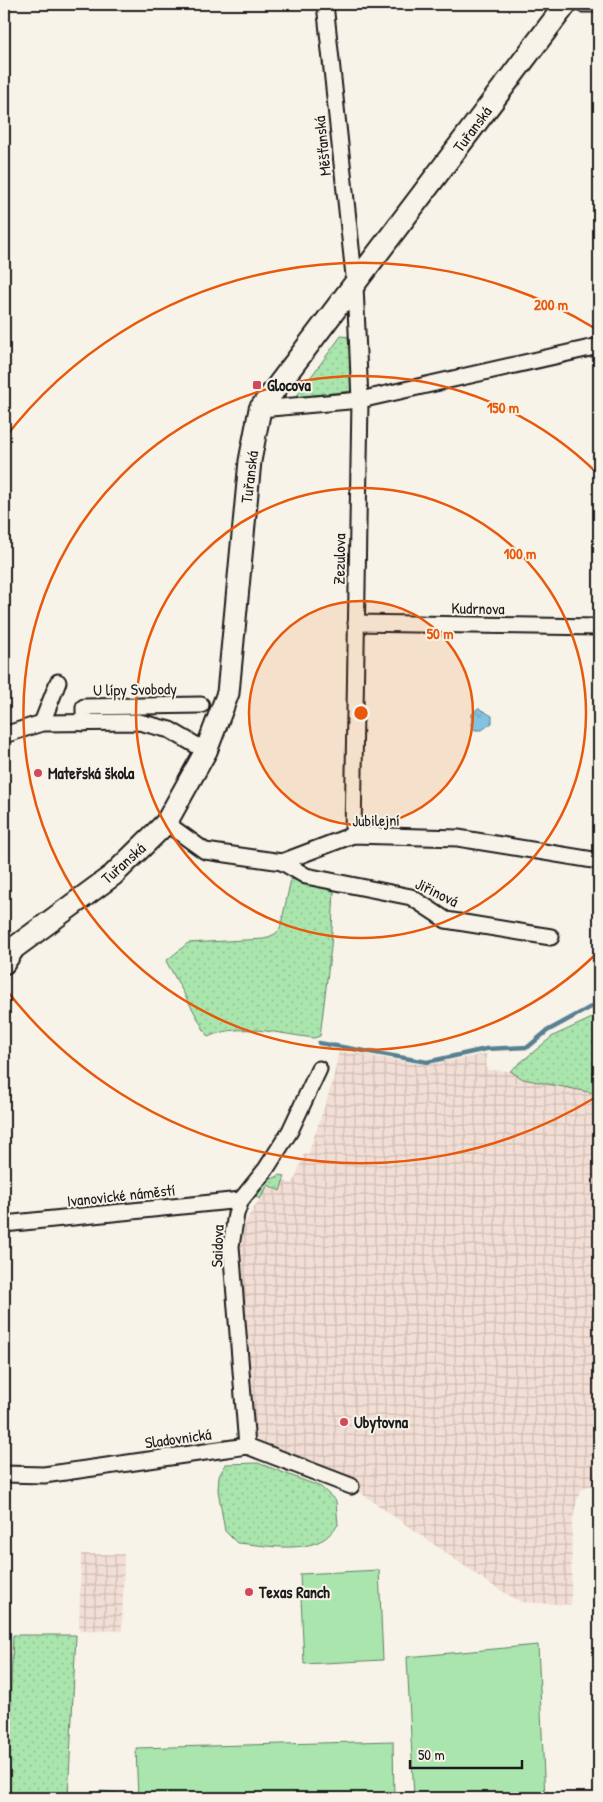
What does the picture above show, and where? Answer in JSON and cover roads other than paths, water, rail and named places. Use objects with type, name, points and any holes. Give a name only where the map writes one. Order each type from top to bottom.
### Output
[{"type":"main road","name":"Tuřanská","points":[[7,952],[114,875],[166,823],[206,751],[228,693],[250,460],[260,409],[566,4]]},
{"type":"street","name":"Měšťanská","points":[[325,4],[355,285]]},
{"type":"street","points":[[582,4],[599,4]]},
{"type":"street","name":"Zezulova","points":[[353,835],[360,400],[355,285]]},
{"type":"street","points":[[260,409],[360,400],[599,346]]},
{"type":"street","name":"Kudrnova","points":[[356,623],[599,627]]},
{"type":"street","points":[[42,723],[58,682]]},
{"type":"street","name":"U lípy Svobody","points":[[84,722],[84,707],[201,705]]},
{"type":"street","name":"U lípy Svobody","points":[[4,735],[42,723],[139,722],[170,730],[206,751]]},
{"type":"street","name":"Jubilejní","points":[[166,823],[205,851],[282,862],[353,835],[458,838],[599,861]]},
{"type":"street","name":"Jiřinová","points":[[282,862],[306,876],[411,897],[446,920],[551,937]]},
{"type":"street","name":"Saidova","points":[[247,1446],[231,1246],[236,1214],[241,1200],[266,1169],[290,1130],[319,1070]]},
{"type":"street","name":"Ivanovické náměstí","points":[[4,1224],[241,1200]]},
{"type":"street","name":"Sladovnická","points":[[4,1474],[44,1475],[247,1446],[352,1486]]},
{"type":"water","points":[[478,708],[492,716],[492,723],[482,730],[475,730],[471,725],[472,714]]},
{"type":"waterway","points":[[319,1043],[427,1062],[486,1049],[528,1047],[547,1031],[591,1007],[599,1007]]},
{"type":"place","name":"Glocova","points":[[257,385]]},
{"type":"place","name":"Mateřská škola","points":[[38,773]]},
{"type":"place","name":"Ubytovna","points":[[344,1422]]},
{"type":"place","name":"Texas Ranch","points":[[249,1592]]}]
